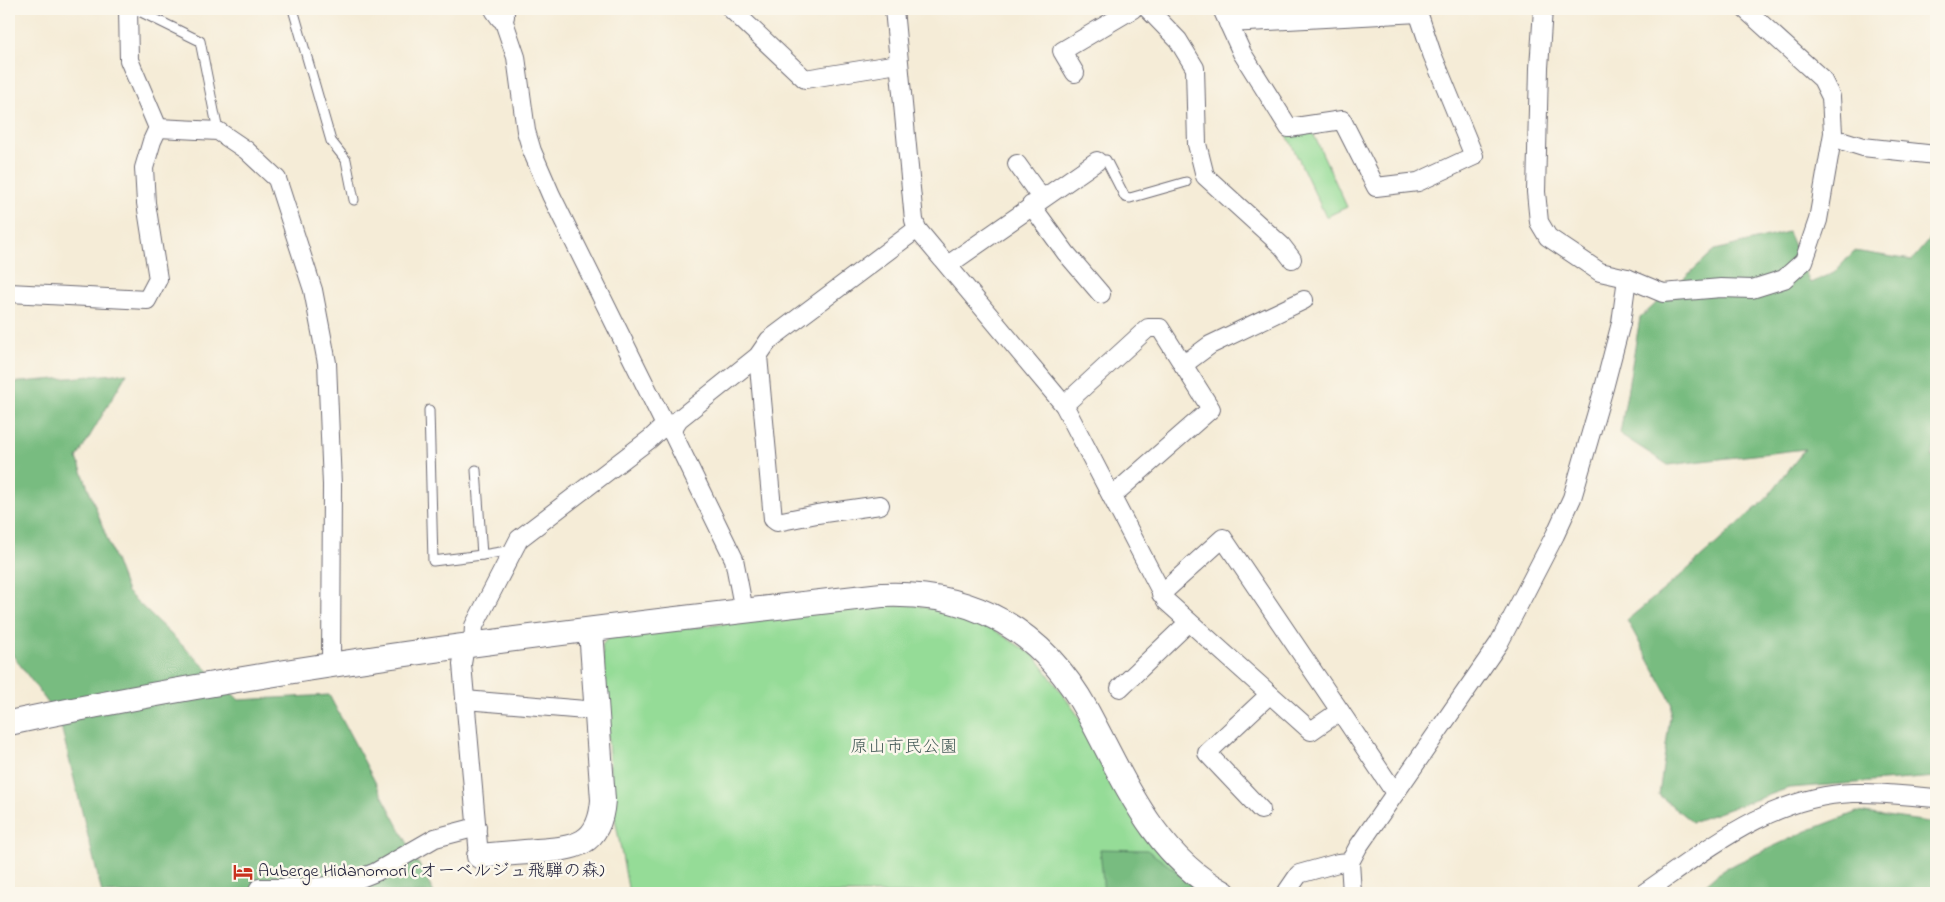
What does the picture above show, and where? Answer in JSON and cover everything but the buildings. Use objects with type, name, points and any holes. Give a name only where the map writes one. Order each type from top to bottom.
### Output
[{"type":"street","points":[[9,293],[147,300],[158,279],[146,203],[144,168],[158,128],[129,60],[128,9]]},
{"type":"street","points":[[731,9],[805,79],[898,64]]},
{"type":"street","points":[[894,9],[914,220],[917,229],[1064,405],[1161,594],[1189,622],[1310,732],[1340,711]]},
{"type":"street","points":[[1075,73],[1062,50],[1133,9]]},
{"type":"street","points":[[1148,9],[1178,40],[1195,68],[1197,144],[1205,176],[1282,246],[1292,259]]},
{"type":"street","points":[[1543,9],[1539,68],[1536,192],[1539,222],[1548,237],[1592,268],[1600,272],[1627,278],[1663,293],[1721,288],[1752,289],[1784,280],[1804,261],[1818,220],[1833,133],[1831,97],[1822,79],[1744,9]]},
{"type":"street","points":[[502,11],[516,57],[526,130],[532,151],[551,196],[734,559],[744,611]]},
{"type":"street","points":[[1418,11],[1432,54],[1474,156],[1418,182],[1376,187],[1342,120],[1288,128],[1242,53],[1225,16],[1418,11]]},
{"type":"street","points":[[158,128],[218,130],[246,150],[277,179],[313,290],[327,363],[332,485],[331,666]]},
{"type":"street","points":[[1844,141],[1863,147],[1936,155]]},
{"type":"street","points":[[948,265],[1037,201],[1097,161]]},
{"type":"street","points":[[1017,164],[1036,192],[1037,201],[1066,253],[1101,294]]},
{"type":"street","points":[[591,630],[603,800],[599,824],[593,833],[573,848],[479,856],[462,664],[474,626],[519,539],[650,439],[668,428],[758,356],[769,340],[917,229]]},
{"type":"street","points":[[1352,893],[1350,862],[1498,643],[1534,580],[1562,521],[1572,498],[1616,342],[1621,323],[1627,278]]},
{"type":"street","points":[[1183,365],[1210,345],[1304,300]]},
{"type":"street","points":[[1064,405],[1148,328],[1160,328],[1211,409],[1112,496]]},
{"type":"street","points":[[758,356],[773,519],[777,522],[818,514],[880,506]]},
{"type":"street","points":[[1161,594],[1223,538],[1395,793]]},
{"type":"street","points":[[9,723],[98,704],[469,645],[744,611],[907,594],[951,600],[995,616],[1031,640],[1059,669],[1086,709],[1123,781],[1150,825],[1182,864],[1224,893]]},
{"type":"street","points":[[1120,688],[1189,622]]},
{"type":"street","points":[[1261,810],[1207,754],[1269,695]]},
{"type":"street","points":[[465,700],[597,711]]},
{"type":"street","points":[[1644,893],[1749,822],[1774,810],[1800,802],[1852,793],[1936,798]]},
{"type":"street","points":[[258,888],[308,888],[346,884],[376,872],[435,838],[477,827]]},
{"type":"street","points":[[1286,893],[1299,874],[1338,863],[1350,862]]},
{"type":"lane","points":[[135,9],[200,41],[218,130]]},
{"type":"lane","points":[[293,9],[331,141],[346,160],[354,200]]},
{"type":"lane","points":[[1097,161],[1106,160],[1125,197],[1130,198],[1186,182]]},
{"type":"lane","points":[[429,410],[434,561],[513,550]]},
{"type":"lane","points":[[476,470],[482,555]]},
{"type":"green space","points":[[1313,133],[1347,207],[1326,217],[1287,135]]},
{"type":"green space","points":[[1788,232],[1810,283],[1834,273],[1854,251],[1912,260],[1934,234],[1936,238],[1936,444],[1931,457],[1936,457],[1936,777],[1789,788],[1692,822],[1659,795],[1672,703],[1627,620],[1679,577],[1765,500],[1805,449],[1668,465],[1620,434],[1640,318],[1715,250]]},
{"type":"green space","points":[[127,373],[77,458],[127,592],[239,700],[329,695],[434,893],[102,893],[59,718],[9,650],[9,383]]},
{"type":"green space","name":"原山市民公園","points":[[911,604],[974,617],[1035,656],[1207,893],[629,893],[612,802],[602,645],[608,638],[871,606]]},
{"type":"green space","points":[[1857,812],[1936,823],[1936,893],[1695,893],[1724,869],[1807,831]]},
{"type":"green space","points":[[1100,849],[1147,850],[1207,893],[1104,893]]},
{"type":"place","name":"Auberge Hidanomori (オーベルジュ飛騨の森)","points":[[243,872]]}]
